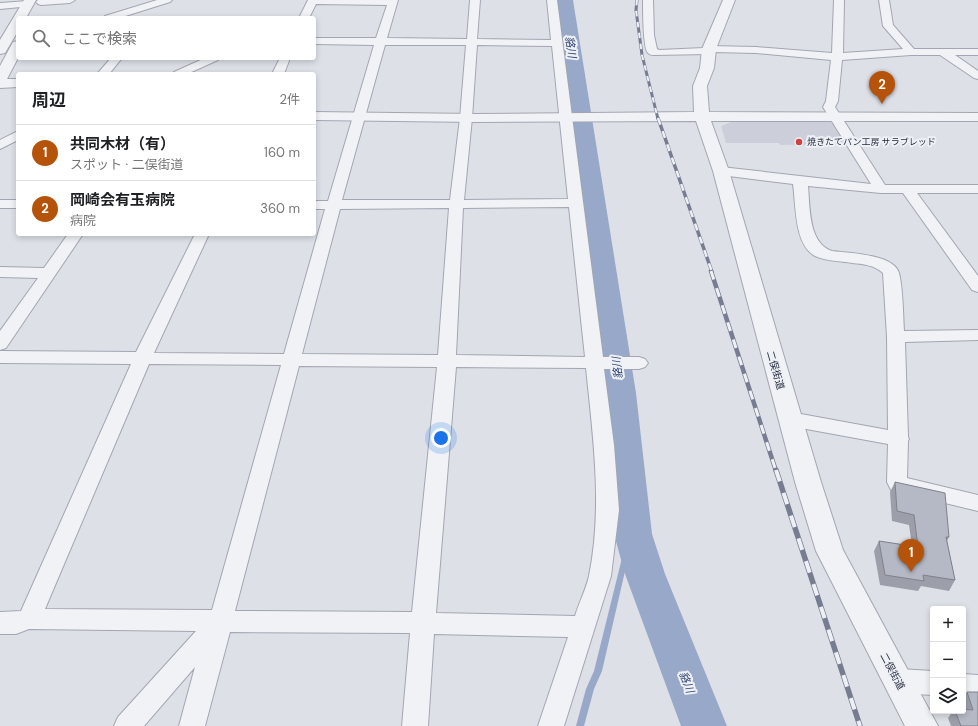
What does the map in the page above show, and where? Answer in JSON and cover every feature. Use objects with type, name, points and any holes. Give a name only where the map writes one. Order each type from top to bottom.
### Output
[{"type":"street","points":[[0,6],[70,0]]},
{"type":"street","points":[[157,12],[167,0]]},
{"type":"street","points":[[115,16],[167,0]]},
{"type":"street","points":[[416,726],[423,623],[447,362],[456,204],[466,118],[475,0]]},
{"type":"street","points":[[550,726],[600,576],[608,510],[604,445],[595,363],[552,0]]},
{"type":"street","points":[[648,0],[649,35],[652,51],[658,53],[709,50],[756,50],[836,57],[911,52],[978,52]]},
{"type":"street","name":"二俣街道","points":[[729,0],[709,50],[707,68],[700,86],[702,117],[721,172],[808,482],[830,551],[922,726]]},
{"type":"street","points":[[839,0],[832,100],[829,107],[881,189]]},
{"type":"street","points":[[884,0],[888,26],[911,52]]},
{"type":"street","points":[[192,726],[291,359],[335,206],[358,116],[393,1],[313,1],[305,16]]},
{"type":"street","points":[[22,16],[35,2]]},
{"type":"street","points":[[32,16],[35,2]]},
{"type":"street","points":[[0,50],[16,24]]},
{"type":"street","points":[[316,41],[558,43]]},
{"type":"street","points":[[0,79],[16,50]]},
{"type":"street","points":[[944,53],[978,76]]},
{"type":"street","points":[[105,72],[115,60]]},
{"type":"street","points":[[182,72],[210,60]]},
{"type":"street","points":[[279,72],[284,60]]},
{"type":"street","points":[[0,84],[16,83]]},
{"type":"street","points":[[316,116],[466,118],[595,116],[836,118],[978,117]]},
{"type":"street","points":[[0,145],[16,136]]},
{"type":"street","points":[[721,172],[881,189],[978,189]]},
{"type":"street","points":[[800,181],[805,226],[814,247],[823,253],[878,262],[887,266],[891,272],[896,337],[899,439],[896,480],[898,484],[978,503]]},
{"type":"street","points":[[907,189],[978,287]]},
{"type":"street","points":[[316,205],[575,203]]},
{"type":"street","points":[[0,204],[16,204]]},
{"type":"street","points":[[0,344],[75,236]]},
{"type":"street","points":[[29,619],[142,359],[201,236]]},
{"type":"street","points":[[0,272],[49,273]]},
{"type":"street","points":[[896,337],[978,335]]},
{"type":"street","points":[[0,357],[639,363]]},
{"type":"street","points":[[790,419],[899,439]]},
{"type":"street","points":[[0,623],[16,623],[29,619],[423,623],[583,627]]},
{"type":"street","points":[[128,726],[220,621]]},
{"type":"street","points":[[898,681],[930,683]]},
{"type":"street","points":[[966,686],[978,687]]},
{"type":"shaded area","points":[[731,122],[830,122],[836,124],[847,144],[780,145],[779,143],[726,143],[721,126]]},
{"type":"building","points":[[895,482],[945,493],[949,537],[946,537],[955,580],[923,575],[924,581],[885,575],[879,541],[918,547],[914,515],[897,511]]},
{"type":"building","points":[[967,692],[978,692],[978,726],[961,726],[956,714],[966,714],[966,709],[973,710]]},
{"type":"waterway","name":"貉川","points":[[565,0],[620,393],[633,534],[645,574],[704,726]]},
{"type":"waterway","points":[[580,726],[590,689],[598,671],[626,554],[633,534]]},
{"type":"railway","points":[[637,0],[636,10],[642,55],[658,119]]},
{"type":"railway","points":[[658,118],[712,272]]},
{"type":"railway","points":[[711,271],[776,471]]},
{"type":"railway","points":[[776,470],[860,726]]},
{"type":"place","name":"岡崎会有玉病院","points":[[882,104]]},
{"type":"place","name":"焼きたてパン工房 サラブレッド","points":[[799,142]]},
{"type":"place","name":"共同木材（有）","points":[[911,572]]}]
